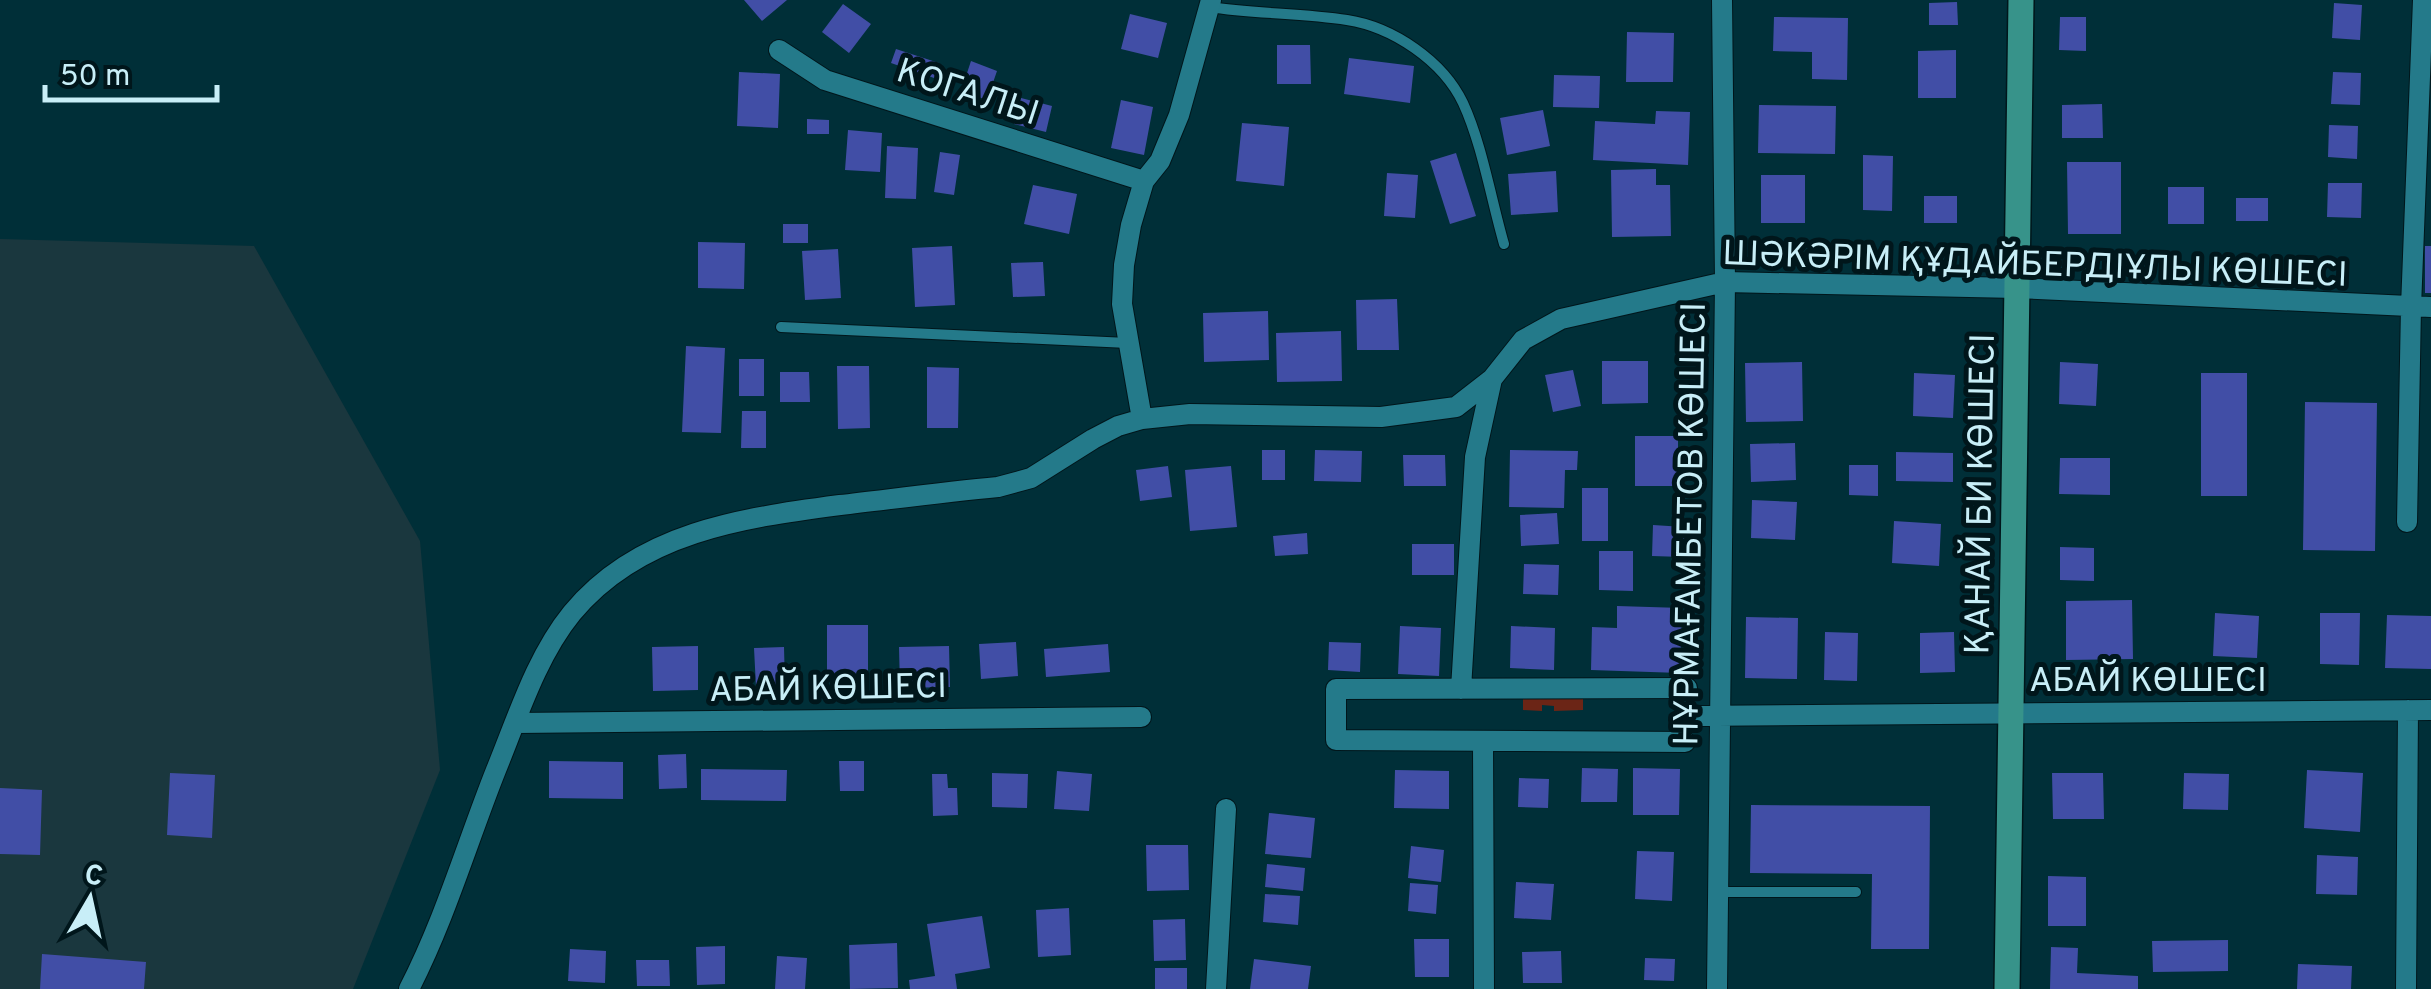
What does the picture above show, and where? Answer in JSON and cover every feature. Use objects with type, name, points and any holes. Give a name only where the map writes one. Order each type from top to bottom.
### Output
[{"type":"street","name":"НҰРМАҒАМБЕТОВ КӨШЕСІ","points":[[1717,989],[1724,282],[1722,0]]},
{"type":"street","name":"ҚАНАЙ БИ КӨШЕСІ","points":[[2007,989],[2021,0]]},
{"type":"street","points":[[2407,522],[2421,307],[2423,0]]},
{"type":"street","points":[[1142,419],[1122,304],[1124,265],[1144,181],[1170,142],[1210,4]]},
{"type":"street","name":"КОГАЛЫ","points":[[779,50],[825,80],[1144,181]]},
{"type":"street","name":"ШӘКӘРІМ ҚҰДАЙБЕРДІҰЛЫ КӨШЕСІ","points":[[409,989],[430,947],[516,723],[551,644],[572,613],[624,568],[690,532],[745,518],[1030,478],[1118,426],[1142,419],[1190,414],[1381,417],[1456,406],[1492,379],[1523,340],[1561,320],[1724,282],[2017,288],[2421,307]]},
{"type":"street","points":[[1461,689],[1475,457],[1492,379]]},
{"type":"street","points":[[1686,742],[1336,740],[1336,689],[1687,688]]},
{"type":"street","points":[[2406,989],[2408,710]]},
{"type":"street","name":"АБАЙ КӨШЕСІ","points":[[1685,716],[2431,710]]},
{"type":"street","name":"АБАЙ КӨШЕСІ","points":[[516,723],[1141,716]]},
{"type":"street","points":[[1483,741],[1484,989]]},
{"type":"street","points":[[1216,989],[1226,809]]},
{"type":"lane","points":[[1210,4],[1264,15],[1350,20],[1408,44],[1436,66],[1462,102],[1504,244]]},
{"type":"lane","points":[[781,327],[1128,343]]},
{"type":"lane","points":[[1718,892],[1856,892]]},
{"type":"shaded area","points":[[0,239],[254,246],[420,541],[440,770],[353,989],[0,989]]},
{"type":"shaded area","points":[[1523,696],[1583,696],[1583,710],[1554,711],[1554,706],[1542,705],[1542,711],[1523,710]]},
{"type":"building","points":[[744,0],[787,0],[762,21]]},
{"type":"building","points":[[1957,2],[1958,25],[1929,25],[1929,3]]},
{"type":"building","points":[[2334,3],[2362,5],[2360,40],[2332,38]]},
{"type":"building","points":[[843,4],[871,24],[849,53],[822,32]]},
{"type":"building","points":[[1130,14],[1167,23],[1158,58],[1121,49]]},
{"type":"building","points":[[1774,17],[1848,18],[1847,80],[1812,79],[1812,52],[1773,51]]},
{"type":"building","points":[[2060,17],[2086,17],[2086,51],[2059,50]]},
{"type":"building","points":[[1627,32],[1674,33],[1673,82],[1626,82]]},
{"type":"building","points":[[1277,45],[1310,45],[1311,84],[1277,84]]},
{"type":"building","points":[[896,49],[939,63],[934,78],[891,63]]},
{"type":"building","points":[[1956,50],[1956,98],[1918,98],[1918,51]]},
{"type":"building","points":[[1349,58],[1414,66],[1410,103],[1344,94]]},
{"type":"building","points":[[971,61],[997,71],[987,100],[961,91]]},
{"type":"building","points":[[739,72],[780,74],[778,128],[737,126]]},
{"type":"building","points":[[2333,72],[2361,73],[2360,105],[2331,104]]},
{"type":"building","points":[[1554,75],[1600,76],[1599,108],[1553,107]]},
{"type":"building","points":[[1021,98],[1052,106],[1046,132],[1014,124]]},
{"type":"building","points":[[1121,100],[1153,107],[1144,155],[1111,148]]},
{"type":"building","points":[[2102,104],[2103,138],[2062,138],[2062,105]]},
{"type":"building","points":[[1759,105],[1836,106],[1835,154],[1758,153]]},
{"type":"building","points":[[1543,110],[1550,146],[1507,155],[1500,118]]},
{"type":"building","points":[[1656,111],[1690,112],[1688,165],[1593,160],[1595,121],[1655,124]]},
{"type":"building","points":[[807,119],[829,120],[829,134],[807,134]]},
{"type":"building","points":[[1242,123],[1289,127],[1284,186],[1236,181]]},
{"type":"building","points":[[2329,125],[2358,126],[2357,159],[2328,157]]},
{"type":"building","points":[[848,130],[882,133],[880,172],[845,170]]},
{"type":"building","points":[[887,146],[918,148],[916,199],[885,198]]},
{"type":"building","points":[[940,152],[960,155],[954,195],[934,192]]},
{"type":"building","points":[[1456,153],[1476,216],[1450,224],[1430,161]]},
{"type":"building","points":[[1863,155],[1893,156],[1892,211],[1863,210]]},
{"type":"building","points":[[2067,162],[2121,162],[2121,234],[2068,234]]},
{"type":"building","points":[[1656,169],[1656,185],[1670,185],[1671,236],[1612,237],[1611,170]]},
{"type":"building","points":[[1556,171],[1558,212],[1511,215],[1508,174]]},
{"type":"building","points":[[1387,173],[1418,175],[1415,218],[1384,216]]},
{"type":"building","points":[[1761,175],[1805,175],[1805,223],[1761,223]]},
{"type":"building","points":[[2328,183],[2362,183],[2361,218],[2327,217]]},
{"type":"building","points":[[1033,185],[1077,194],[1069,234],[1024,224]]},
{"type":"building","points":[[2168,187],[2204,187],[2204,224],[2168,224]]},
{"type":"building","points":[[1924,196],[1957,196],[1957,223],[1924,223]]},
{"type":"building","points":[[2236,198],[2268,198],[2268,221],[2236,221]]},
{"type":"building","points":[[783,224],[808,224],[808,243],[783,243]]},
{"type":"building","points":[[698,242],[745,243],[744,289],[698,288]]},
{"type":"building","points":[[952,246],[955,305],[915,307],[912,248]]},
{"type":"building","points":[[2425,246],[2431,246],[2431,293],[2425,293]]},
{"type":"building","points":[[838,249],[841,298],[805,300],[802,251]]},
{"type":"building","points":[[1043,262],[1045,296],[1013,297],[1011,263]]},
{"type":"building","points":[[1397,299],[1399,350],[1357,350],[1356,300]]},
{"type":"building","points":[[1268,311],[1269,360],[1204,362],[1203,313]]},
{"type":"building","points":[[1341,331],[1342,381],[1277,382],[1276,333]]},
{"type":"building","points":[[686,346],[725,348],[721,433],[682,432]]},
{"type":"building","points":[[739,359],[764,359],[764,396],[739,396]]},
{"type":"building","points":[[1602,361],[1648,361],[1648,403],[1602,404]]},
{"type":"building","points":[[1802,362],[1803,421],[1746,422],[1745,363]]},
{"type":"building","points":[[2060,362],[2098,364],[2096,406],[2059,404]]},
{"type":"building","points":[[837,366],[869,366],[870,428],[838,429]]},
{"type":"building","points":[[927,367],[959,368],[958,428],[927,428]]},
{"type":"building","points":[[1573,370],[1581,406],[1553,412],[1545,375]]},
{"type":"building","points":[[780,372],[809,372],[810,402],[780,402]]},
{"type":"building","points":[[1914,373],[1955,375],[1953,418],[1913,416]]},
{"type":"building","points":[[2201,373],[2247,373],[2247,496],[2201,496]]},
{"type":"building","points":[[2305,402],[2377,403],[2375,551],[2303,550]]},
{"type":"building","points":[[742,411],[766,411],[766,448],[741,448]]},
{"type":"building","points":[[1635,436],[1678,436],[1678,486],[1635,486]]},
{"type":"building","points":[[1795,443],[1796,480],[1751,482],[1750,444]]},
{"type":"building","points":[[1262,450],[1285,450],[1285,480],[1262,480]]},
{"type":"building","points":[[1315,450],[1362,451],[1361,482],[1314,481]]},
{"type":"building","points":[[1510,450],[1578,451],[1577,470],[1565,470],[1564,508],[1509,507]]},
{"type":"building","points":[[1896,452],[1953,453],[1953,482],[1896,481]]},
{"type":"building","points":[[1403,455],[1445,455],[1446,486],[1404,486]]},
{"type":"building","points":[[2060,458],[2110,458],[2110,495],[2059,494]]},
{"type":"building","points":[[1849,465],[1878,465],[1878,496],[1849,495]]},
{"type":"building","points":[[1168,466],[1172,497],[1140,501],[1136,470]]},
{"type":"building","points":[[1231,466],[1237,527],[1190,531],[1185,470]]},
{"type":"building","points":[[1582,488],[1608,488],[1608,541],[1582,541]]},
{"type":"building","points":[[1752,500],[1797,502],[1795,540],[1751,538]]},
{"type":"building","points":[[1557,513],[1559,544],[1521,546],[1520,515]]},
{"type":"building","points":[[1894,521],[1941,524],[1939,566],[1892,563]]},
{"type":"building","points":[[1653,525],[1684,527],[1683,557],[1652,556]]},
{"type":"building","points":[[1307,533],[1308,554],[1275,556],[1273,536]]},
{"type":"building","points":[[1412,544],[1454,544],[1454,575],[1412,575]]},
{"type":"building","points":[[2060,547],[2094,548],[2094,581],[2060,580]]},
{"type":"building","points":[[1599,551],[1633,551],[1633,591],[1599,590]]},
{"type":"building","points":[[1524,564],[1559,565],[1558,595],[1523,594]]},
{"type":"building","points":[[2132,600],[2133,659],[2066,660],[2066,601]]},
{"type":"building","points":[[1617,606],[1682,608],[1680,673],[1591,670],[1592,627],[1617,628]]},
{"type":"building","points":[[2215,613],[2259,616],[2257,658],[2213,656]]},
{"type":"building","points":[[2320,613],[2360,613],[2359,665],[2320,664]]},
{"type":"building","points":[[2387,615],[2431,616],[2431,669],[2385,668]]},
{"type":"building","points":[[1746,617],[1798,618],[1797,679],[1745,678]]},
{"type":"building","points":[[827,625],[868,625],[868,680],[827,680]]},
{"type":"building","points":[[1400,626],[1441,628],[1439,676],[1398,674]]},
{"type":"building","points":[[1511,626],[1555,628],[1554,670],[1510,668]]},
{"type":"building","points":[[1825,632],[1858,633],[1857,681],[1824,680]]},
{"type":"building","points":[[1954,632],[1955,672],[1920,673],[1920,633]]},
{"type":"building","points":[[1016,642],[1018,676],[981,679],[979,644]]},
{"type":"building","points":[[1329,642],[1361,643],[1360,672],[1328,670]]},
{"type":"building","points":[[1108,644],[1110,672],[1046,677],[1044,649]]},
{"type":"building","points":[[698,646],[698,690],[653,691],[652,647]]},
{"type":"building","points":[[949,646],[950,687],[900,688],[899,647]]},
{"type":"building","points":[[784,647],[785,686],[756,687],[754,648]]},
{"type":"building","points":[[686,754],[687,788],[659,789],[658,755]]},
{"type":"building","points":[[549,761],[623,762],[623,799],[549,798]]},
{"type":"building","points":[[839,761],[864,761],[864,791],[840,791]]},
{"type":"building","points":[[1582,768],[1618,769],[1617,802],[1581,802]]},
{"type":"building","points":[[1633,768],[1680,769],[1679,815],[1633,815]]},
{"type":"building","points":[[701,769],[787,770],[786,801],[701,800]]},
{"type":"building","points":[[1395,770],[1449,771],[1449,809],[1394,808]]},
{"type":"building","points":[[2307,770],[2363,773],[2360,832],[2304,828]]},
{"type":"building","points":[[1057,771],[1092,774],[1089,811],[1054,809]]},
{"type":"building","points":[[170,773],[215,775],[212,838],[167,835]]},
{"type":"building","points":[[992,773],[1028,774],[1027,808],[992,807]]},
{"type":"building","points":[[2052,773],[2103,773],[2104,819],[2053,819]]},
{"type":"building","points":[[2184,773],[2229,774],[2228,810],[2183,809]]},
{"type":"building","points":[[932,774],[947,774],[948,788],[957,788],[958,815],[933,816]]},
{"type":"building","points":[[1519,778],[1549,779],[1548,808],[1518,807]]},
{"type":"building","points":[[0,788],[42,790],[40,855],[0,854]]},
{"type":"building","points":[[1751,805],[1930,806],[1929,949],[1871,949],[1872,874],[1750,873]]},
{"type":"building","points":[[1269,813],[1315,818],[1311,858],[1265,854]]},
{"type":"building","points":[[1146,845],[1188,845],[1189,890],[1147,891]]},
{"type":"building","points":[[1411,846],[1444,850],[1441,882],[1408,878]]},
{"type":"building","points":[[1637,851],[1674,852],[1672,901],[1635,899]]},
{"type":"building","points":[[2317,855],[2358,857],[2357,895],[2316,894]]},
{"type":"building","points":[[1267,864],[1305,868],[1303,891],[1265,887]]},
{"type":"building","points":[[2048,876],[2086,877],[2086,926],[2048,926]]},
{"type":"building","points":[[1516,882],[1554,884],[1551,920],[1514,918]]},
{"type":"building","points":[[1410,883],[1438,885],[1436,914],[1408,911]]},
{"type":"building","points":[[1265,894],[1300,896],[1298,925],[1263,922]]},
{"type":"building","points":[[1069,908],[1071,955],[1038,957],[1036,910]]},
{"type":"building","points":[[982,916],[990,968],[955,974],[957,989],[910,989],[909,980],[935,976],[927,924]]},
{"type":"building","points":[[1185,919],[1186,960],[1154,961],[1153,920]]},
{"type":"building","points":[[1414,939],[1449,939],[1449,977],[1415,977]]},
{"type":"building","points":[[2228,940],[2228,971],[2153,972],[2152,941]]},
{"type":"building","points":[[897,943],[898,988],[850,989],[849,945]]},
{"type":"building","points":[[725,946],[725,984],[697,985],[696,947]]},
{"type":"building","points":[[2051,947],[2078,948],[2077,973],[2138,976],[2138,989],[2050,989]]},
{"type":"building","points":[[570,949],[606,951],[605,983],[568,981]]},
{"type":"building","points":[[1561,951],[1562,983],[1523,983],[1522,952]]},
{"type":"building","points":[[42,954],[146,962],[144,989],[40,989]]},
{"type":"building","points":[[777,956],[807,958],[805,989],[775,989]]},
{"type":"building","points":[[1645,958],[1675,959],[1674,981],[1644,980]]},
{"type":"building","points":[[1254,959],[1311,966],[1308,989],[1250,989]]},
{"type":"building","points":[[636,960],[669,960],[670,986],[637,986]]},
{"type":"building","points":[[2298,964],[2352,966],[2351,989],[2297,989]]},
{"type":"building","points":[[1155,968],[1187,968],[1187,989],[1155,989]]}]
